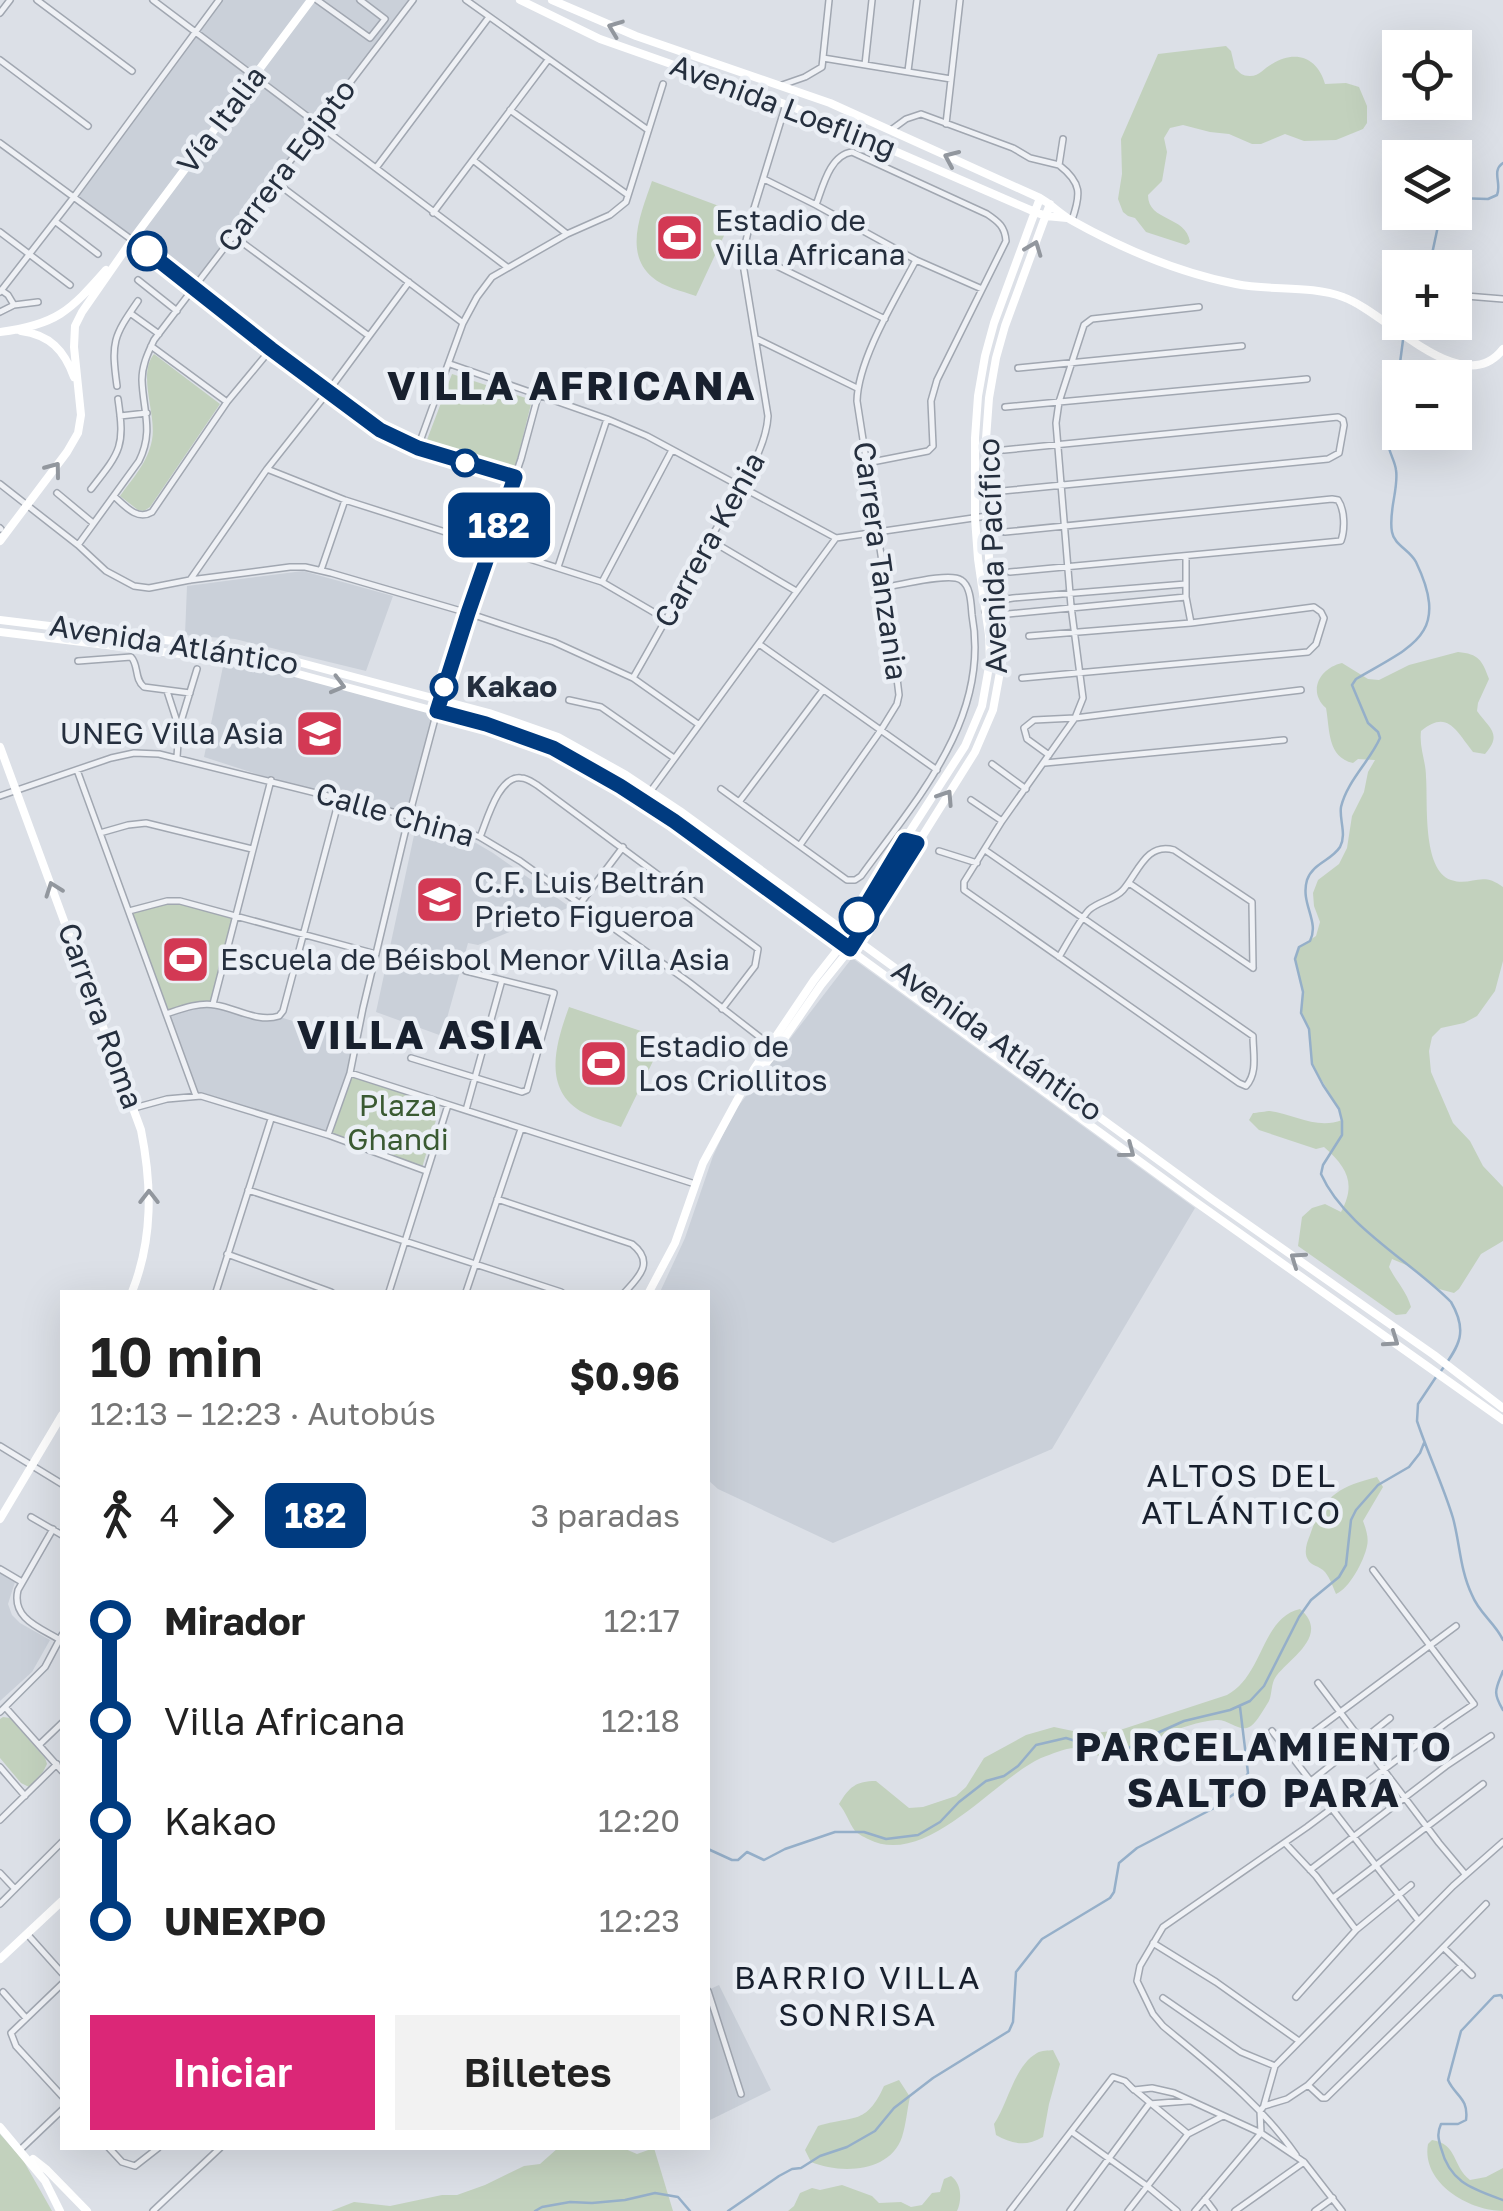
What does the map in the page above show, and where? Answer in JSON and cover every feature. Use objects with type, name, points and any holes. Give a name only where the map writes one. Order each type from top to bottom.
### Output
[{"type":"street","points":[[0,13],[10,0]]},
{"type":"street","points":[[38,0],[132,71]]},
{"type":"street","points":[[153,0],[506,268]]},
{"type":"street","points":[[14,305],[8,294],[1,291],[219,0]]},
{"type":"street","points":[[314,0],[370,38],[385,19],[360,0]]},
{"type":"street","name":"Vía Italia","points":[[132,240],[314,0]]},
{"type":"street","name":"Carrera Egipto","points":[[78,545],[144,451],[148,438],[142,376],[146,356],[159,334],[413,0]]},
{"type":"street","points":[[466,0],[648,130]]},
{"type":"street","name":"Avenida Loefling","points":[[520,0],[600,40],[786,104],[1034,212],[1069,219]]},
{"type":"street","name":"Avenida Loefling","points":[[552,0],[636,36],[830,104],[1040,198],[1069,219]]},
{"type":"street","points":[[779,86],[817,72],[822,66],[830,0]]},
{"type":"street","points":[[866,65],[872,0]]},
{"type":"street","points":[[908,72],[917,0]]},
{"type":"street","points":[[946,124],[960,0]]},
{"type":"street","points":[[376,168],[489,16]]},
{"type":"street","points":[[824,58],[951,79]]},
{"type":"street","points":[[0,60],[88,126]]},
{"type":"street","points":[[434,213],[548,60]]},
{"type":"street","points":[[418,448],[463,323],[477,296],[492,277],[506,268],[610,215],[626,202],[663,84]]},
{"type":"street","name":"Carrera Kenia","points":[[633,678],[764,440],[768,416],[744,250],[786,104]]},
{"type":"street","points":[[510,110],[628,195]]},
{"type":"street","points":[[890,131],[920,114],[1030,158],[1059,165],[1072,174],[1079,192],[1069,219],[1156,259],[1226,282],[1344,297],[1448,361],[1466,367],[1490,363],[1503,349]]},
{"type":"street","points":[[1059,165],[1062,139]]},
{"type":"street","points":[[0,144],[380,430],[418,448],[515,477]]},
{"type":"street","points":[[816,205],[836,159],[852,152],[988,214],[1005,230],[1006,241],[934,389],[934,446],[866,463]]},
{"type":"street","points":[[472,160],[568,234]]},
{"type":"street","points":[[764,180],[916,260],[982,289]]},
{"type":"street","points":[[274,181],[463,323]]},
{"type":"street","name":"Avenida Pacífico","points":[[854,936],[905,840],[965,746],[982,706],[990,660],[978,559],[974,438],[985,356],[1040,198]]},
{"type":"street","name":"Avenida Pacífico","points":[[854,936],[975,752],[993,710],[1002,661],[987,516],[989,398],[996,358],[1017,290],[1050,204]]},
{"type":"street","points":[[56,222],[98,254]]},
{"type":"street","points":[[0,232],[70,285]]},
{"type":"street","points":[[232,234],[369,336]]},
{"type":"street","points":[[0,332],[47,322],[71,309],[132,240]]},
{"type":"street","points":[[0,541],[68,452],[78,433],[81,414],[75,326],[132,240]]},
{"type":"street","points":[[744,250],[886,319]]},
{"type":"street","name":"Carrera Tanzania","points":[[800,845],[880,730],[899,694],[857,388],[916,260]]},
{"type":"street","points":[[138,280],[177,311]]},
{"type":"street","points":[[190,580],[267,469],[409,282]]},
{"type":"street","points":[[1472,296],[1503,299]]},
{"type":"street","points":[[117,386],[113,358],[116,332],[138,301]]},
{"type":"street","points":[[0,312],[14,305],[38,302]]},
{"type":"street","points":[[985,850],[1253,1036],[1254,1076],[1246,1086],[964,890],[964,882],[1002,821],[1075,718],[1083,698],[1056,424],[1070,363],[1084,325],[1092,320],[1198,306]]},
{"type":"street","points":[[130,313],[159,334]]},
{"type":"street","points":[[16,330],[37,333],[58,348],[78,386]]},
{"type":"street","points":[[756,339],[857,388]]},
{"type":"street","points":[[152,346],[228,402]]},
{"type":"street","points":[[1018,368],[1242,346]]},
{"type":"street","points":[[114,496],[137,515],[152,512],[228,402],[271,349]]},
{"type":"street","points":[[450,364],[647,436],[836,538],[987,516]]},
{"type":"street","points":[[1006,407],[1307,379]]},
{"type":"street","points":[[328,1135],[350,1073],[440,700],[538,396]]},
{"type":"street","points":[[91,489],[122,442],[118,399]]},
{"type":"street","points":[[120,416],[147,413]]},
{"type":"street","points":[[1002,491],[1328,459],[1338,453],[1344,426],[1338,417],[1004,450]]},
{"type":"street","points":[[558,568],[608,420]]},
{"type":"street","points":[[602,582],[672,450]]},
{"type":"street","points":[[267,469],[345,500],[602,582],[666,620]]},
{"type":"street","points":[[0,484],[106,571],[134,586],[150,588],[290,568],[321,570],[554,642],[633,678],[698,724]]},
{"type":"street","points":[[58,493],[93,523]]},
{"type":"street","points":[[1005,532],[1332,499],[1342,504],[1341,542],[1010,572]]},
{"type":"street","points":[[321,570],[345,500]]},
{"type":"street","points":[[650,792],[836,538]]},
{"type":"street","points":[[710,540],[796,591]]},
{"type":"street","points":[[1186,557],[1190,622]]},
{"type":"street","points":[[721,789],[847,880],[862,876],[955,740],[973,670],[974,623],[968,589],[959,578],[886,587]]},
{"type":"street","points":[[1186,584],[995,601],[985,611],[998,615],[1186,597]]},
{"type":"street","points":[[1022,678],[1308,652],[1316,644],[1324,618],[1314,607],[1029,636]]},
{"type":"street","name":"Avenida Atlántico","points":[[0,620],[239,648],[489,713],[558,737],[650,792],[854,936],[1213,1200],[1434,1355],[1456,1380],[1503,1420]]},
{"type":"street","name":"Avenida Atlántico","points":[[0,632],[237,660],[486,724],[553,748],[674,821],[1190,1198],[1428,1365],[1503,1408]]},
{"type":"street","points":[[759,644],[938,770]]},
{"type":"street","points":[[78,661],[131,657],[144,688],[190,692]]},
{"type":"street","points":[[177,757],[179,728],[197,668]]},
{"type":"street","points":[[739,802],[823,690]]},
{"type":"street","points":[[1049,755],[1026,739],[1024,728],[1034,720],[1301,690]]},
{"type":"street","points":[[167,691],[179,728]]},
{"type":"street","points":[[569,700],[602,706],[674,758]]},
{"type":"street","points":[[1044,763],[1284,740]]},
{"type":"street","name":"Carrera Roma","points":[[0,748],[142,1130],[148,1163],[148,1232],[133,1290]]},
{"type":"street","name":"Calle China","points":[[0,796],[134,753],[177,757],[480,837],[520,861],[774,1047]]},
{"type":"street","points":[[992,764],[1026,789]]},
{"type":"street","points":[[78,770],[196,1096]]},
{"type":"street","points":[[480,837],[502,785],[522,778],[537,784],[758,949],[755,966],[722,1008]]},
{"type":"street","points":[[213,1004],[271,780]]},
{"type":"street","points":[[166,1014],[213,1004],[266,1018],[279,1016],[340,799]]},
{"type":"street","points":[[971,800],[1002,821]]},
{"type":"street","points":[[100,833],[146,822],[252,849]]},
{"type":"street","points":[[905,840],[917,843]]},
{"type":"street","points":[[580,904],[623,847]]},
{"type":"street","points":[[1059,956],[1088,910],[1118,895],[1145,858],[1158,848],[1167,848],[1252,902],[1253,968],[1128,882]]},
{"type":"street","points":[[940,852],[976,863]]},
{"type":"street","points":[[128,911],[167,901],[180,902],[376,954]]},
{"type":"street","points":[[650,1290],[668,1260],[703,1163],[754,1069],[821,985],[854,936]]},
{"type":"street","points":[[411,1058],[526,1092],[555,996],[552,991],[466,971]]},
{"type":"street","points":[[466,1110],[502,980]]},
{"type":"street","points":[[350,1073],[696,1184]]},
{"type":"street","points":[[134,1108],[196,1096],[328,1135],[426,1171]]},
{"type":"street","points":[[390,1290],[448,1105]]},
{"type":"street","points":[[217,1290],[272,1118]]},
{"type":"street","points":[[467,1290],[521,1129]]},
{"type":"street","points":[[248,1190],[554,1290]]},
{"type":"street","points":[[496,1199],[632,1244],[640,1250],[644,1265],[627,1290]]},
{"type":"street","points":[[227,1254],[316,1290]]},
{"type":"street","points":[[0,1519],[4,1504],[33,1466],[60,1419]]},
{"type":"street","points":[[0,1446],[60,1483]]},
{"type":"street","points":[[31,1517],[60,1533]]},
{"type":"street","points":[[54,1530],[15,1600],[23,1616],[60,1637]]},
{"type":"street","points":[[0,1569],[22,1582]]},
{"type":"street","points":[[1296,2155],[1262,2109],[1152,2014],[1137,1981],[1140,1966],[1167,1924],[1474,1704],[1372,1570]]},
{"type":"street","points":[[1288,1752],[1456,1626]]},
{"type":"street","points":[[60,1641],[45,1667],[3,1709],[60,1769]]},
{"type":"street","points":[[1318,1682],[1465,1874]]},
{"type":"street","points":[[1310,1780],[1390,1718]]},
{"type":"street","points":[[38,1745],[60,1725]]},
{"type":"street","points":[[1272,1730],[1418,1920]]},
{"type":"street","points":[[1310,1870],[1491,1736]]},
{"type":"street","points":[[0,1820],[56,1764]]},
{"type":"street","points":[[0,1767],[25,1796]]},
{"type":"street","points":[[1333,1898],[1484,1784]]},
{"type":"street","points":[[1285,1842],[1356,1930]]},
{"type":"street","points":[[1195,2211],[1261,2133],[1262,2109],[1275,2066],[1418,1920],[1503,1842]]},
{"type":"street","points":[[0,1904],[60,1844]]},
{"type":"street","points":[[0,1873],[15,1889]]},
{"type":"street","points":[[1296,1997],[1356,1930],[1411,1885]]},
{"type":"street","points":[[0,1960],[60,1903]]},
{"type":"street","points":[[1262,2109],[1308,2085],[1486,1904]]},
{"type":"street","points":[[27,1935],[60,1971]]},
{"type":"street","points":[[1153,1943],[1300,2041]]},
{"type":"street","points":[[1444,1948],[1472,1974]]},
{"type":"street","points":[[1308,2085],[1326,2098],[1462,1966]]},
{"type":"street","points":[[60,1986],[12,2033],[16,2046],[60,2094]]},
{"type":"street","points":[[3,1992],[26,2018]]},
{"type":"street","points":[[710,1998],[740,2094]]},
{"type":"street","points":[[1163,1998],[1241,2052],[1275,2066]]},
{"type":"street","points":[[1010,2211],[1113,2077],[1125,2082],[1188,2134]]},
{"type":"street","points":[[1134,2090],[1161,2089],[1261,2133],[1304,2162],[1342,2211]]},
{"type":"street","points":[[1070,2211],[1149,2104],[1194,2101]]},
{"type":"street","points":[[21,2149],[60,2112]]},
{"type":"street","points":[[1128,2211],[1188,2134],[1223,2116]]},
{"type":"street","points":[[0,2126],[45,2181],[60,2211]]},
{"type":"street","points":[[1071,2131],[1178,2211]]},
{"type":"street","points":[[21,2149],[87,2211]]},
{"type":"street","points":[[112,2150],[122,2162],[134,2166],[155,2150]]},
{"type":"street","points":[[153,2211],[218,2150]]},
{"type":"street","points":[[1235,2211],[1304,2162]]},
{"type":"street","points":[[1315,2211],[1333,2198]]},
{"type":"street","points":[[1205,2199],[1214,2211]]},
{"type":"shaded area","points":[[219,0],[413,0],[194,289],[73,198]]},
{"type":"shaded area","points":[[303,571],[393,596],[366,671],[235,639],[185,635],[187,586]]},
{"type":"shaded area","name":"UNEG Villa Asia","points":[[225,657],[437,711],[407,813],[204,757]]},
{"type":"shaded area","points":[[416,826],[476,843],[570,907],[478,945],[468,943],[442,1036],[376,1012]]},
{"type":"shaded area","points":[[852,958],[1195,1208],[1052,1449],[833,1543],[710,1482],[710,1290],[661,1290],[733,1113]]},
{"type":"shaded area","points":[[212,1005],[266,1019],[280,1017],[356,1041],[350,1073],[327,1133],[197,1095],[168,1015]]},
{"type":"shaded area","points":[[0,1572],[15,1582],[8,1604],[12,1615],[50,1640],[32,1672],[0,1701]]},
{"type":"shaded area","points":[[719,1985],[771,2090],[710,2120],[710,1989]]},
{"type":"green space","points":[[1226,46],[1235,68],[1245,75],[1257,75],[1281,59],[1297,57],[1311,62],[1325,84],[1359,87],[1367,106],[1367,123],[1363,129],[1336,140],[1304,141],[1285,134],[1261,144],[1183,125],[1170,128],[1164,138],[1167,152],[1162,181],[1148,195],[1154,210],[1187,233],[1190,242],[1186,245],[1146,232],[1135,218],[1123,212],[1118,199],[1121,139],[1158,54]]},
{"type":"green space","name":"Estadio de Villa Africana","points":[[652,181],[735,212],[696,296],[656,280],[638,256],[637,231]]},
{"type":"green space","points":[[154,354],[220,404],[144,511],[120,496],[144,463],[152,440],[147,373]]},
{"type":"green space","points":[[452,374],[532,400],[514,473],[425,445]]},
{"type":"green space","points":[[1458,652],[1475,656],[1487,672],[1489,679],[1477,711],[1494,736],[1485,754],[1473,752],[1445,722],[1421,731],[1428,834],[1442,874],[1458,882],[1482,879],[1503,887],[1503,961],[1495,991],[1477,1016],[1441,1028],[1432,1037],[1429,1051],[1431,1072],[1453,1123],[1503,1187],[1503,1241],[1481,1254],[1454,1293],[1439,1289],[1411,1267],[1392,1259],[1389,1267],[1411,1307],[1406,1314],[1396,1315],[1298,1246],[1302,1217],[1325,1204],[1341,1212],[1346,1202],[1349,1185],[1339,1162],[1324,1147],[1316,1149],[1259,1130],[1249,1120],[1253,1113],[1270,1111],[1315,1122],[1342,1120],[1312,1064],[1295,959],[1299,947],[1316,936],[1320,922],[1313,893],[1318,880],[1339,864],[1347,848],[1352,816],[1375,760],[1358,759],[1353,763],[1338,755],[1331,742],[1326,708],[1317,694],[1319,681],[1328,670],[1342,663],[1368,679],[1379,680],[1409,665]]},
{"type":"green space","name":"Escuela de Béisbol Menor Villa Asia","points":[[167,902],[234,916],[212,1003],[167,1012],[130,912]]},
{"type":"green space","name":"Estadio de Los Criollitos","points":[[569,1007],[653,1035],[656,1040],[655,1057],[621,1127],[584,1113],[562,1092],[557,1079],[557,1050]]},
{"type":"green space","name":"Plaza Ghandi","points":[[352,1075],[441,1103],[422,1168],[331,1134]]},
{"type":"green space","points":[[1377,1477],[1383,1487],[1363,1521],[1368,1543],[1365,1552],[1351,1581],[1336,1594],[1325,1572],[1307,1558],[1308,1541],[1320,1511],[1334,1495]]},
{"type":"green space","points":[[1300,1609],[1309,1619],[1309,1638],[1275,1678],[1269,1701],[1247,1728],[1221,1720],[1203,1722],[1114,1759],[1078,1748],[1059,1751],[1022,1769],[958,1818],[913,1842],[890,1845],[865,1837],[855,1831],[839,1804],[854,1786],[876,1781],[909,1808],[923,1807],[956,1796],[984,1758],[1026,1735],[1054,1727],[1087,1734],[1120,1730],[1227,1695],[1249,1674],[1277,1623]]},
{"type":"green space","points":[[3,1717],[10,1718],[45,1758],[43,1772],[29,1787],[0,1758]]},
{"type":"green space","points":[[1053,2050],[1060,2064],[1043,2137],[1019,2143],[996,2135],[994,2124],[1023,2067],[1037,2053]]},
{"type":"green space","points":[[899,2080],[910,2097],[902,2137],[887,2158],[849,2169],[811,2162],[805,2150],[818,2126],[857,2117],[871,2108],[884,2086]]},
{"type":"green space","points":[[0,2134],[23,2160],[52,2211],[0,2211]]},
{"type":"green space","points":[[1432,2140],[1451,2151],[1470,2180],[1503,2168],[1503,2211],[1462,2200],[1440,2182],[1428,2158],[1428,2144]]},
{"type":"green space","points":[[556,2150],[628,2150],[637,2154],[655,2150],[673,2211],[331,2211],[354,2202],[390,2206],[457,2195],[524,2166],[540,2164]]},
{"type":"green space","points":[[951,2176],[960,2192],[957,2211],[788,2211],[800,2193],[842,2185],[872,2196],[879,2203],[922,2205],[932,2193],[940,2192],[944,2179]]},
{"type":"waterway","points":[[1472,199],[1497,195],[1498,170],[1503,163]]},
{"type":"waterway","points":[[1433,250],[1437,230]]},
{"type":"waterway","points":[[1400,360],[1403,340]]},
{"type":"waterway","points":[[1390,450],[1397,477],[1392,532],[1416,562],[1426,587],[1427,622],[1409,647],[1352,685],[1368,723],[1380,738],[1344,798],[1340,847],[1307,880],[1312,934],[1310,941],[1299,947],[1295,959],[1312,1064],[1342,1121],[1342,1135],[1321,1174],[1362,1227],[1451,1302],[1459,1321],[1460,1338],[1441,1371]]},
{"type":"waterway","points":[[1436,1377],[1418,1404],[1417,1421],[1453,1518],[1468,1586],[1503,1640]]},
{"type":"waterway","points":[[710,1850],[732,1860],[747,1852],[764,1860],[835,1832],[864,1832],[886,1839],[918,1835],[940,1822],[986,1781],[1004,1776],[1018,1766],[1036,1745],[1066,1738],[1114,1753],[1125,1751],[1184,1721],[1250,1701],[1264,1686],[1299,1617],[1346,1565],[1351,1520],[1356,1510],[1378,1485],[1409,1467],[1424,1443]]},
{"type":"waterway","points":[[1503,1671],[1496,1690],[1503,1710]]},
{"type":"waterway","points":[[728,2211],[779,2176],[875,2131],[894,2108],[933,2078],[1009,2031],[1016,1972],[1042,1939],[1110,1898],[1119,1863],[1137,1848],[1216,1807],[1238,1791],[1248,1773],[1240,1707]]},
{"type":"waterway","points":[[1503,1998],[1494,1996],[1461,2031],[1448,2080],[1463,2102],[1466,2120],[1441,2124],[1438,2136],[1445,2160],[1457,2177],[1503,2200]]},
{"type":"waterway","points":[[535,2211],[570,2202],[625,2200],[655,2193],[678,2197],[690,2211]]},
{"type":"bus line","name":"182","points":[[147,251],[380,430],[418,448],[515,477],[437,711],[553,748],[620,786],[850,949],[917,843],[905,840],[859,917]]},
{"type":"place","name":"Estadio de Villa Africana","points":[[680,238]]},
{"type":"place","name":"Kakao","points":[[444,687]]},
{"type":"place","name":"UNEG Villa Asia","points":[[319,734]]},
{"type":"place","name":"C.F. Luis Beltrán Prieto Figueroa","points":[[439,900]]},
{"type":"place","name":"Escuela de Béisbol Menor Villa Asia","points":[[185,960]]},
{"type":"place","name":"Estadio de Los Criollitos","points":[[603,1064]]},
{"type":"district","name":"VILLA AFRICANA","points":[[572,386]]},
{"type":"district","name":"VILLA ASIA","points":[[421,1035]]},
{"type":"district","name":"ALTOS DEL ATLÁNTICO","points":[[1242,1494]]},
{"type":"district","name":"PARCELAMIENTO SALTO PARA","points":[[1264,1770]]},
{"type":"district","name":"BARRIO VILLA SONRISA","points":[[858,1996]]}]
